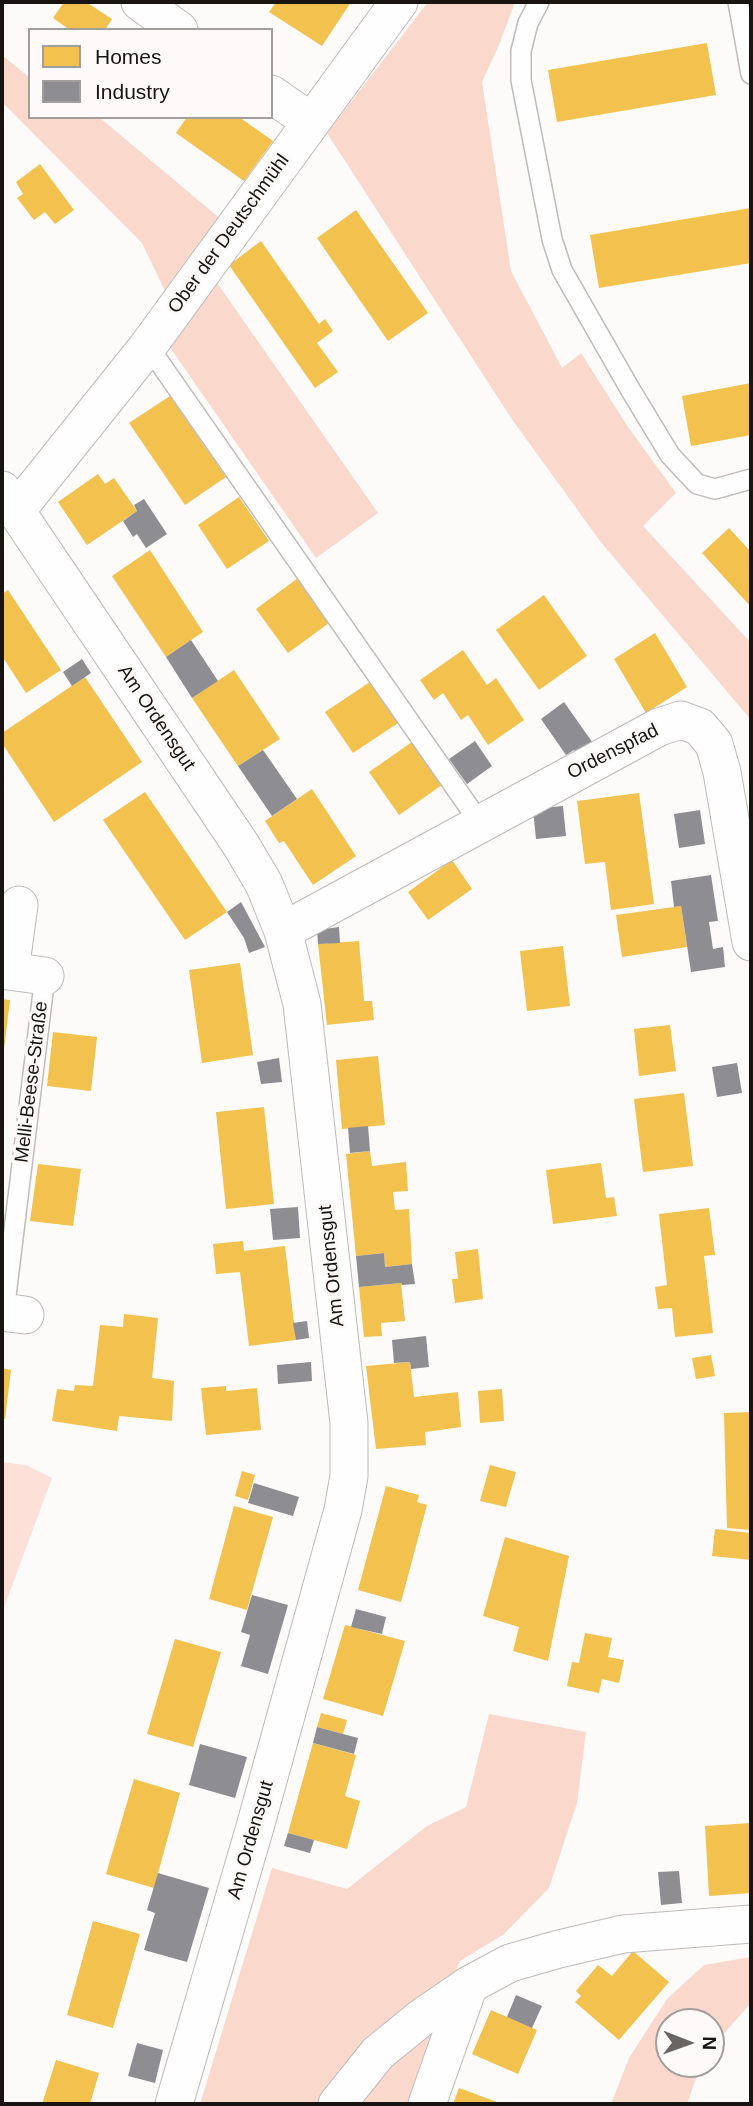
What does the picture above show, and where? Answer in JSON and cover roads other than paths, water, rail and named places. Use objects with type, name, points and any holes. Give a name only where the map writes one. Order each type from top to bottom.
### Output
[{"type":"street","points":[[139,2],[176,28]]},
{"type":"street","name":"Ober der Deutschmühl","points":[[9,500],[149,346],[399,2]]},
{"type":"street","points":[[273,95],[310,121]]},
{"type":"street","name":"Am Ordensgut","points":[[9,500],[241,845],[264,884],[283,931],[302,1004],[313,1085],[349,1423],[349,1476],[343,1510],[174,2104]]},
{"type":"street","name":"Ordenspfad","points":[[283,931],[659,727],[681,720],[700,727],[714,744],[722,772],[751,942]]},
{"type":"street","points":[[19,905],[19,973]]},
{"type":"street","points":[[337,2104],[378,2053],[421,2018],[469,1985],[510,1963],[623,1934],[751,1924]]},
{"type":"street","points":[[427,2104],[469,1985]]},
{"type":"lane","points":[[539,2],[528,23],[521,51],[522,79],[552,239],[562,270],[670,455],[697,484],[715,489],[751,479]]},
{"type":"lane","points":[[738,2],[751,74]]},
{"type":"lane","points":[[149,346],[480,823]]},
{"type":"lane","name":"Melli-Beese-Straße","points":[[10,1313],[19,973]]}]
